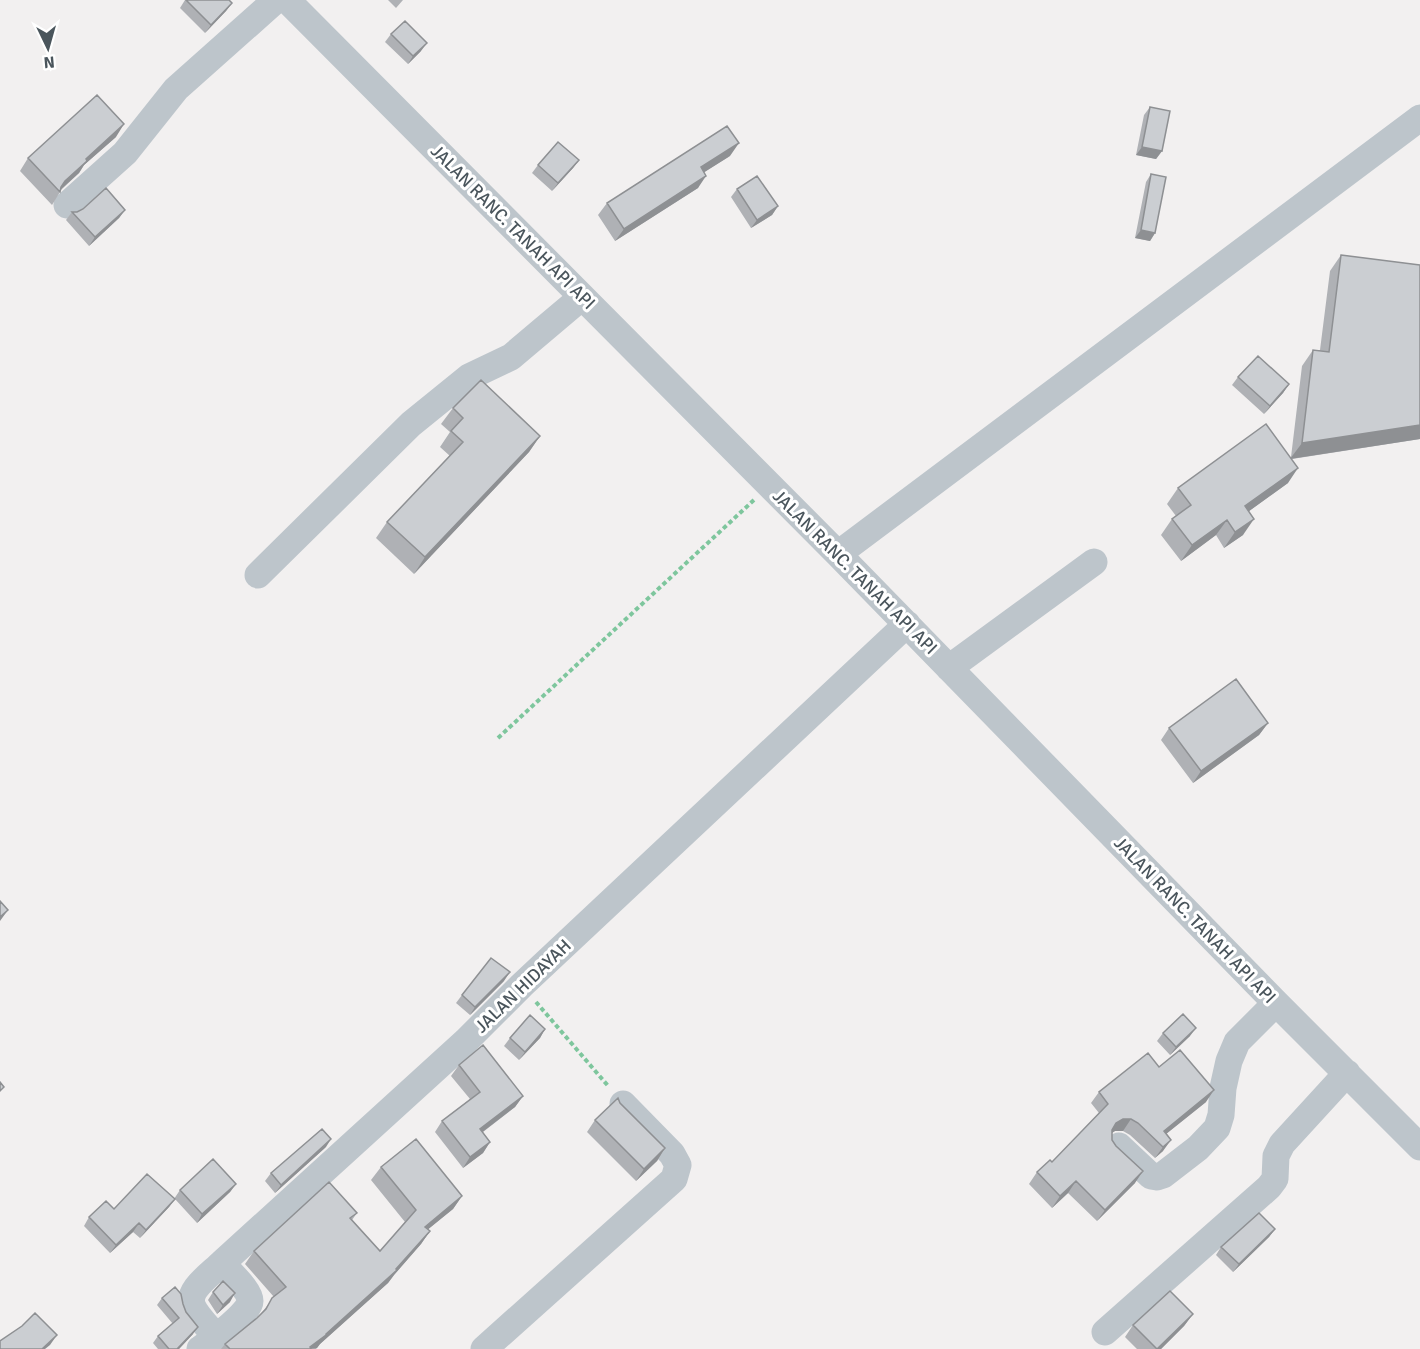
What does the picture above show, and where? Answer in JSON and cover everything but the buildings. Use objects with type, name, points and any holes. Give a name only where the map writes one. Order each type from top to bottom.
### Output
[{"type":"street","points":[[67,205],[125,153],[176,89],[276,0]]},
{"type":"street","name":"JALAN RANC. TANAH API API","points":[[287,0],[770,485],[1276,1003],[1420,1147]]},
{"type":"street","points":[[838,554],[1420,118]]},
{"type":"street","points":[[258,575],[411,424],[469,377],[511,357],[582,297]]},
{"type":"street","points":[[949,668],[1094,562]]},
{"type":"street","name":"JALAN HIDAYAH","points":[[208,1343],[192,1307],[191,1298],[194,1290],[466,1041],[522,985],[907,624]]},
{"type":"street","points":[[1119,1146],[1151,1176],[1157,1177],[1163,1175],[1198,1148],[1217,1128],[1229,1061],[1237,1042],[1276,1003]]},
{"type":"street","points":[[1105,1332],[1269,1187],[1275,1179],[1276,1156],[1282,1144],[1347,1073]]},
{"type":"street","points":[[484,1349],[675,1179],[678,1165],[672,1154],[623,1104]]},
{"type":"street","points":[[208,1343],[247,1311],[250,1301],[247,1291],[222,1263]]},
{"type":"path","points":[[498,738],[770,485]]},
{"type":"path","points":[[522,985],[623,1104]]}]
